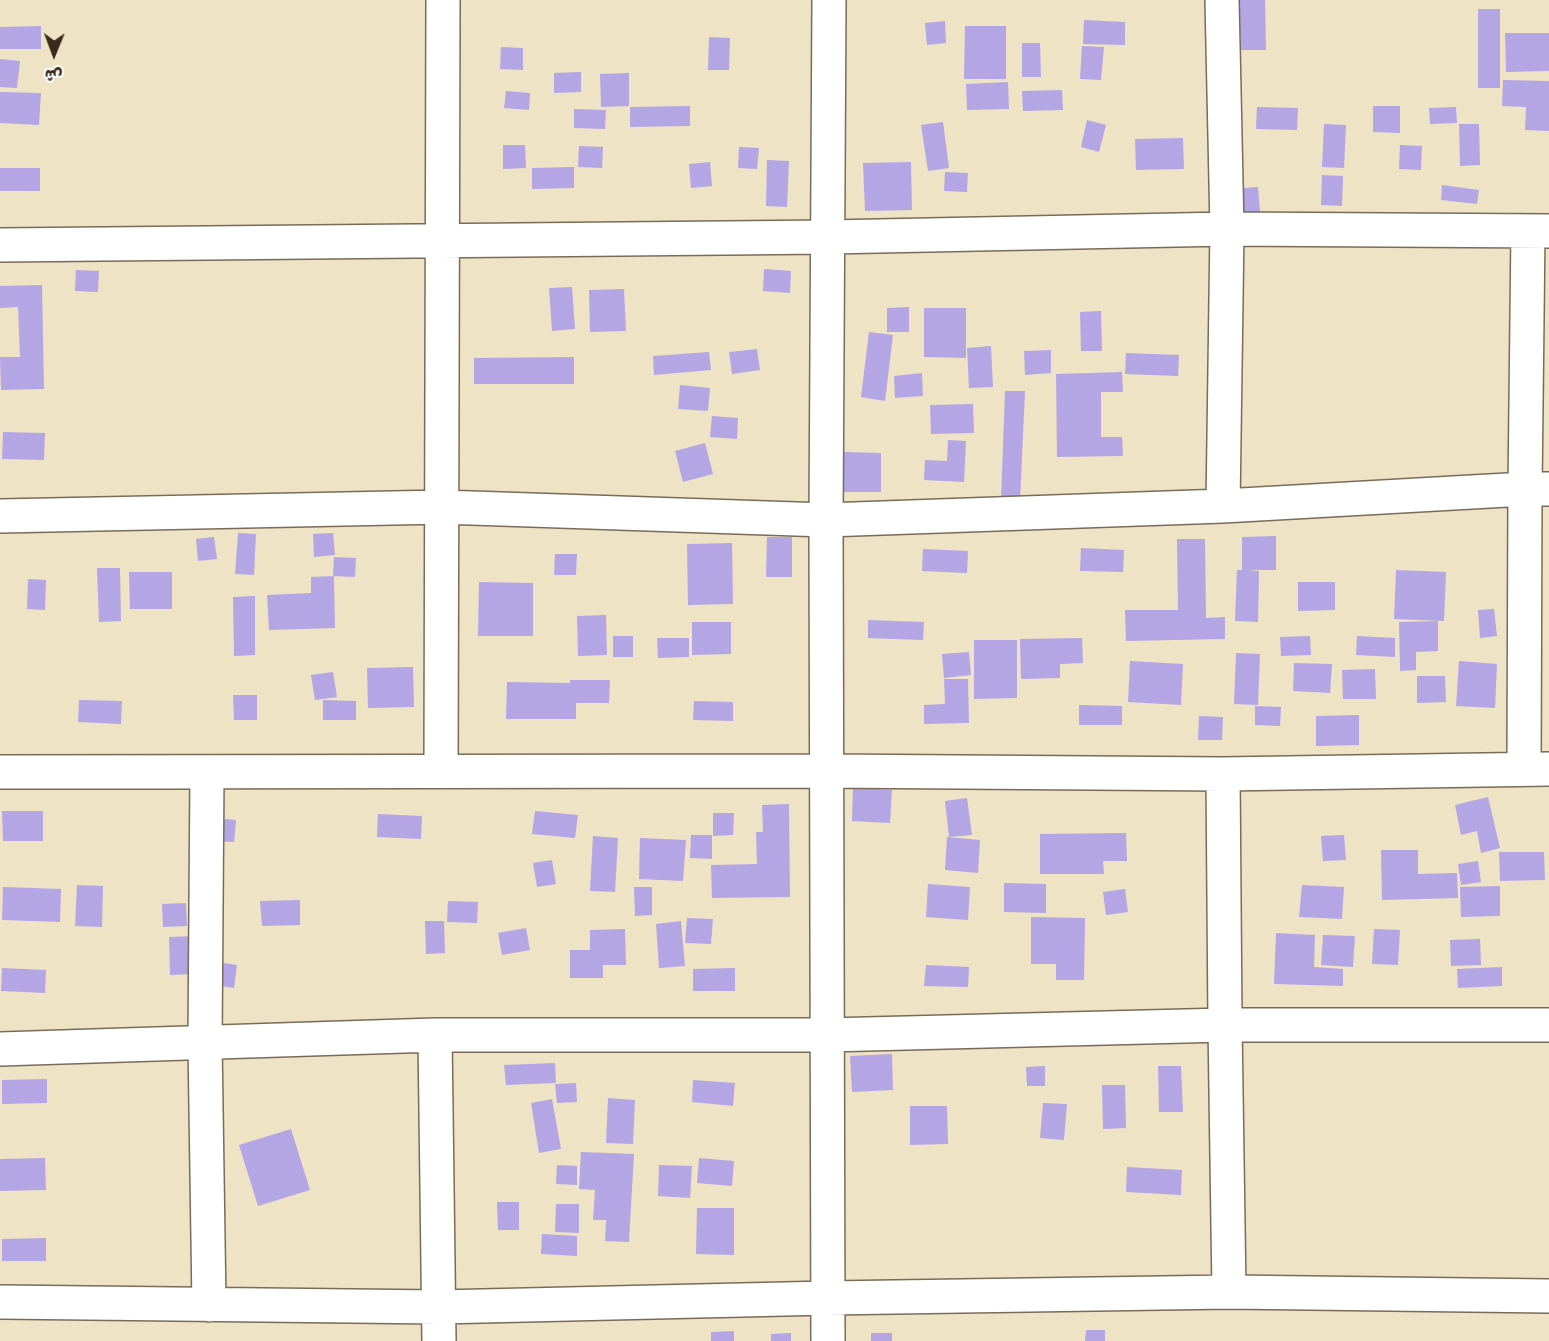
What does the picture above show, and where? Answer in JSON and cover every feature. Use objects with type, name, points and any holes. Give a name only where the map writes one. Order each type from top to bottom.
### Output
[{"type":"street","points":[[441,771],[443,0]]},
{"type":"street","points":[[828,1341],[826,520],[830,0]]},
{"type":"street","points":[[1221,0],[1227,229],[1222,506]]},
{"type":"street","points":[[0,245],[829,237],[1227,229],[1538,231],[1536,769],[1224,774],[827,771],[0,772]]},
{"type":"street","points":[[0,516],[442,507],[826,520],[1222,506],[1537,489]]},
{"type":"street","points":[[207,772],[205,1042],[209,1305]]},
{"type":"street","points":[[1224,774],[1229,1292]]},
{"type":"street","points":[[0,1048],[435,1035],[827,1035],[1225,1025],[1549,1025]]},
{"type":"street","points":[[435,1035],[440,1341]]},
{"type":"street","points":[[0,1302],[439,1307],[1229,1292],[1549,1296]]},
{"type":"building","points":[[1239,0],[1265,0],[1266,50],[1241,50]]},
{"type":"building","points":[[1478,9],[1500,9],[1500,88],[1478,88]]},
{"type":"building","points":[[1084,20],[1125,22],[1125,45],[1083,44]]},
{"type":"building","points":[[945,21],[946,43],[927,45],[925,23]]},
{"type":"building","points":[[41,26],[41,49],[0,49],[0,27]]},
{"type":"building","points":[[965,26],[1006,26],[1006,79],[964,79]]},
{"type":"building","points":[[1505,33],[1549,33],[1549,71],[1506,72]]},
{"type":"building","points":[[709,37],[730,38],[729,70],[708,70]]},
{"type":"building","points":[[1022,43],[1040,43],[1041,77],[1022,77]]},
{"type":"building","points":[[1082,46],[1104,47],[1101,80],[1080,79]]},
{"type":"building","points":[[501,47],[523,48],[523,70],[500,69]]},
{"type":"building","points":[[0,59],[20,61],[17,88],[0,87]]},
{"type":"building","points":[[581,72],[581,92],[554,93],[554,73]]},
{"type":"building","points":[[629,73],[629,106],[601,107],[600,74]]},
{"type":"building","points":[[1503,80],[1549,81],[1549,131],[1525,130],[1526,107],[1502,106]]},
{"type":"building","points":[[1008,82],[1009,109],[967,110],[966,84]]},
{"type":"building","points":[[1062,90],[1063,110],[1023,111],[1022,91]]},
{"type":"building","points":[[506,91],[530,93],[529,110],[504,108]]},
{"type":"building","points":[[0,92],[41,93],[39,125],[0,123]]},
{"type":"building","points":[[690,106],[690,126],[630,127],[630,107]]},
{"type":"building","points":[[1373,106],[1400,106],[1400,133],[1373,132]]},
{"type":"building","points":[[1257,107],[1298,108],[1297,130],[1256,129]]},
{"type":"building","points":[[1456,107],[1457,123],[1430,124],[1429,108]]},
{"type":"building","points":[[574,109],[606,110],[605,129],[574,128]]},
{"type":"building","points":[[1087,120],[1106,125],[1099,152],[1081,147]]},
{"type":"building","points":[[943,122],[949,168],[928,171],[921,125]]},
{"type":"building","points":[[1324,124],[1346,125],[1344,168],[1322,167]]},
{"type":"building","points":[[1459,124],[1479,124],[1480,165],[1460,166]]},
{"type":"building","points":[[1183,138],[1184,169],[1136,170],[1135,139]]},
{"type":"building","points":[[503,145],[525,145],[526,168],[503,169]]},
{"type":"building","points":[[1400,145],[1422,146],[1421,170],[1399,169]]},
{"type":"building","points":[[579,146],[603,147],[602,168],[578,167]]},
{"type":"building","points":[[739,147],[759,148],[757,169],[738,168]]},
{"type":"building","points":[[767,160],[789,161],[787,207],[766,206]]},
{"type":"building","points":[[710,162],[712,186],[691,188],[689,164]]},
{"type":"building","points":[[911,162],[912,210],[865,211],[863,163]]},
{"type":"building","points":[[574,167],[574,188],[532,189],[532,168]]},
{"type":"building","points":[[0,168],[40,168],[40,191],[0,191]]},
{"type":"building","points":[[945,172],[968,173],[967,192],[944,191]]},
{"type":"building","points":[[1322,175],[1343,176],[1342,206],[1321,205]]},
{"type":"building","points":[[1442,185],[1479,190],[1477,204],[1441,200]]},
{"type":"building","points":[[1258,187],[1260,212],[1231,214],[1230,189]]},
{"type":"building","points":[[764,269],[791,271],[790,293],[763,291]]},
{"type":"building","points":[[76,270],[99,271],[98,292],[75,291]]},
{"type":"building","points":[[42,285],[44,389],[1,390],[0,357],[20,357],[18,307],[0,308],[0,286]]},
{"type":"building","points":[[572,287],[575,329],[552,331],[549,288]]},
{"type":"building","points":[[624,289],[626,331],[590,332],[589,290]]},
{"type":"building","points":[[909,307],[909,332],[887,332],[887,308]]},
{"type":"building","points":[[924,308],[966,308],[966,358],[924,357]]},
{"type":"building","points":[[1101,311],[1102,351],[1081,351],[1080,312]]},
{"type":"building","points":[[869,332],[893,335],[885,401],[861,397]]},
{"type":"building","points":[[991,346],[993,387],[969,388],[967,348]]},
{"type":"building","points":[[757,349],[760,370],[732,374],[729,352]]},
{"type":"building","points":[[1051,350],[1051,373],[1025,375],[1024,351]]},
{"type":"building","points":[[709,352],[711,370],[654,375],[653,356]]},
{"type":"building","points":[[1126,353],[1179,355],[1178,376],[1125,374]]},
{"type":"building","points":[[574,357],[574,384],[474,384],[474,358]]},
{"type":"building","points":[[1122,372],[1123,392],[1101,392],[1101,437],[1122,437],[1123,456],[1057,457],[1056,374]]},
{"type":"building","points":[[922,373],[923,396],[895,398],[894,376]]},
{"type":"building","points":[[680,385],[710,388],[708,411],[678,409]]},
{"type":"building","points":[[1005,391],[1025,391],[1020,501],[1001,500]]},
{"type":"building","points":[[973,404],[974,433],[931,434],[930,405]]},
{"type":"building","points":[[712,416],[738,418],[737,439],[710,437]]},
{"type":"building","points":[[3,432],[45,433],[44,460],[2,459]]},
{"type":"building","points":[[948,440],[966,441],[964,482],[924,480],[925,460],[947,461]]},
{"type":"building","points":[[705,443],[713,474],[683,482],[675,451]]},
{"type":"building","points":[[844,452],[881,453],[881,492],[843,492]]},
{"type":"building","points":[[238,533],[256,534],[254,575],[235,574]]},
{"type":"building","points":[[333,533],[335,555],[314,557],[313,534]]},
{"type":"building","points":[[1276,536],[1276,570],[1248,570],[1259,571],[1258,622],[1235,621],[1237,570],[1242,570],[1242,537]]},
{"type":"building","points":[[214,537],[217,559],[198,561],[196,539]]},
{"type":"building","points":[[767,537],[792,537],[792,577],[766,577]]},
{"type":"building","points":[[1177,539],[1205,539],[1206,618],[1225,617],[1225,639],[1126,641],[1125,610],[1178,610]]},
{"type":"building","points":[[732,543],[733,604],[688,605],[687,544]]},
{"type":"building","points":[[1081,548],[1124,550],[1123,572],[1080,571]]},
{"type":"building","points":[[923,549],[968,551],[967,573],[922,571]]},
{"type":"building","points":[[555,554],[577,554],[576,575],[554,575]]},
{"type":"building","points":[[334,557],[356,558],[355,577],[333,576]]},
{"type":"building","points":[[97,568],[120,568],[121,621],[99,622]]},
{"type":"building","points":[[1396,570],[1446,572],[1444,621],[1394,619]]},
{"type":"building","points":[[129,572],[172,572],[172,609],[130,609]]},
{"type":"building","points":[[334,576],[335,628],[269,630],[267,595],[311,593],[311,577]]},
{"type":"building","points":[[28,579],[46,580],[45,610],[27,609]]},
{"type":"building","points":[[479,582],[533,583],[533,636],[478,636]]},
{"type":"building","points":[[1298,582],[1335,582],[1335,610],[1298,611]]},
{"type":"building","points":[[255,596],[255,655],[234,656],[233,597]]},
{"type":"building","points":[[1494,609],[1497,636],[1480,638],[1478,610]]},
{"type":"building","points":[[606,615],[607,655],[578,656],[577,616]]},
{"type":"building","points":[[868,620],[924,622],[923,640],[868,638]]},
{"type":"building","points":[[1438,621],[1438,651],[1416,652],[1416,670],[1400,671],[1399,622]]},
{"type":"building","points":[[692,622],[731,622],[731,654],[692,655]]},
{"type":"building","points":[[613,636],[633,636],[633,657],[613,657]]},
{"type":"building","points":[[1310,636],[1311,655],[1281,656],[1280,637]]},
{"type":"building","points":[[1357,636],[1395,638],[1395,657],[1356,655]]},
{"type":"building","points":[[657,638],[689,638],[689,657],[658,658]]},
{"type":"building","points":[[1082,638],[1083,663],[1060,664],[1060,678],[1021,679],[1020,639]]},
{"type":"building","points":[[974,640],[1017,640],[1017,698],[974,699]]},
{"type":"building","points":[[969,652],[971,675],[944,678],[942,654]]},
{"type":"building","points":[[1236,653],[1260,654],[1258,705],[1234,704]]},
{"type":"building","points":[[1130,661],[1183,664],[1181,705],[1128,702]]},
{"type":"building","points":[[1459,661],[1497,664],[1495,708],[1456,706]]},
{"type":"building","points":[[1294,663],[1332,664],[1330,693],[1293,691]]},
{"type":"building","points":[[413,667],[414,707],[368,708],[367,668]]},
{"type":"building","points":[[1375,669],[1376,699],[1343,699],[1342,670]]},
{"type":"building","points":[[333,672],[337,697],[315,700],[311,675]]},
{"type":"building","points":[[1417,676],[1445,676],[1446,702],[1417,703]]},
{"type":"building","points":[[944,679],[968,679],[969,723],[924,724],[924,705],[945,704]]},
{"type":"building","points":[[570,680],[610,680],[609,703],[576,703],[576,719],[506,719],[507,682],[570,683]]},
{"type":"building","points":[[233,695],[257,695],[257,720],[234,720]]},
{"type":"building","points":[[79,700],[122,701],[121,724],[78,722]]},
{"type":"building","points":[[323,700],[356,701],[356,720],[323,720]]},
{"type":"building","points":[[694,701],[733,702],[733,721],[693,720]]},
{"type":"building","points":[[1079,705],[1122,706],[1122,725],[1079,725]]},
{"type":"building","points":[[1255,706],[1281,707],[1280,726],[1255,725]]},
{"type":"building","points":[[1359,715],[1359,745],[1316,746],[1316,716]]},
{"type":"building","points":[[1199,716],[1223,717],[1222,740],[1198,740]]},
{"type":"building","points":[[853,788],[892,790],[890,823],[852,821]]},
{"type":"building","points":[[1488,797],[1500,848],[1481,853],[1477,831],[1461,835],[1455,805]]},
{"type":"building","points":[[967,798],[972,835],[949,837],[945,801]]},
{"type":"building","points":[[789,804],[790,897],[712,898],[711,865],[757,864],[756,832],[763,832],[762,805]]},
{"type":"building","points":[[2,811],[43,811],[43,841],[3,841]]},
{"type":"building","points":[[535,811],[578,815],[575,838],[532,834]]},
{"type":"building","points":[[713,813],[734,813],[733,835],[713,836]]},
{"type":"building","points":[[378,814],[422,816],[421,839],[377,837]]},
{"type":"building","points":[[213,818],[236,820],[234,842],[212,841]]},
{"type":"building","points":[[1126,833],[1127,861],[1103,861],[1104,874],[1040,874],[1040,834]]},
{"type":"building","points":[[691,835],[712,835],[712,859],[690,858]]},
{"type":"building","points":[[1344,835],[1346,860],[1323,861],[1321,836]]},
{"type":"building","points":[[593,836],[618,838],[615,892],[590,891]]},
{"type":"building","points":[[947,837],[980,840],[978,873],[945,870]]},
{"type":"building","points":[[640,838],[686,840],[683,881],[639,879]]},
{"type":"building","points":[[1381,850],[1418,850],[1418,874],[1457,873],[1458,898],[1382,900]]},
{"type":"building","points":[[1499,852],[1544,852],[1545,880],[1500,881]]},
{"type":"building","points":[[552,860],[556,884],[537,887],[533,863]]},
{"type":"building","points":[[1478,861],[1481,882],[1461,885],[1458,864]]},
{"type":"building","points":[[1004,883],[1046,884],[1046,913],[1004,912]]},
{"type":"building","points":[[928,884],[970,887],[968,920],[926,917]]},
{"type":"building","points":[[77,885],[103,886],[102,927],[75,926]]},
{"type":"building","points":[[1302,885],[1344,887],[1342,919],[1299,917]]},
{"type":"building","points":[[1500,886],[1500,916],[1461,917],[1460,887]]},
{"type":"building","points":[[3,887],[61,889],[60,922],[2,920]]},
{"type":"building","points":[[634,887],[652,887],[652,915],[635,916]]},
{"type":"building","points":[[1125,889],[1128,912],[1106,915],[1103,892]]},
{"type":"building","points":[[300,900],[300,925],[262,926],[260,901]]},
{"type":"building","points":[[448,901],[478,902],[477,923],[447,922]]},
{"type":"building","points":[[186,903],[187,926],[163,927],[162,904]]},
{"type":"building","points":[[1031,917],[1085,918],[1084,980],[1056,980],[1056,964],[1031,964]]},
{"type":"building","points":[[687,918],[713,919],[711,944],[685,943]]},
{"type":"building","points":[[425,921],[444,921],[445,953],[426,954]]},
{"type":"building","points":[[681,921],[685,966],[659,968],[656,924]]},
{"type":"building","points":[[526,928],[530,950],[502,955],[498,933]]},
{"type":"building","points":[[625,929],[626,965],[603,965],[603,978],[570,978],[570,950],[590,950],[590,930]]},
{"type":"building","points":[[1374,929],[1400,930],[1398,965],[1372,964]]},
{"type":"building","points":[[1276,933],[1315,935],[1314,967],[1343,969],[1343,986],[1274,984]]},
{"type":"building","points":[[1323,935],[1355,936],[1353,967],[1321,965]]},
{"type":"building","points":[[193,936],[194,974],[170,975],[169,937]]},
{"type":"building","points":[[1480,939],[1481,965],[1451,966],[1450,940]]},
{"type":"building","points":[[217,962],[237,965],[234,988],[214,985]]},
{"type":"building","points":[[926,965],[969,967],[968,987],[924,986]]},
{"type":"building","points":[[1502,967],[1502,986],[1458,988],[1457,969]]},
{"type":"building","points":[[2,968],[46,970],[45,993],[1,991]]},
{"type":"building","points":[[735,968],[735,991],[693,991],[693,969]]},
{"type":"building","points":[[892,1054],[893,1090],[852,1092],[850,1056]]},
{"type":"building","points":[[555,1063],[556,1083],[506,1085],[504,1065]]},
{"type":"building","points":[[1045,1066],[1045,1086],[1027,1086],[1026,1067]]},
{"type":"building","points":[[1158,1066],[1181,1066],[1183,1112],[1159,1112]]},
{"type":"building","points":[[47,1079],[47,1103],[2,1104],[2,1080]]},
{"type":"building","points":[[693,1080],[735,1083],[733,1106],[692,1102]]},
{"type":"building","points":[[576,1083],[577,1102],[557,1103],[555,1084]]},
{"type":"building","points":[[1102,1085],[1125,1085],[1126,1128],[1103,1129]]},
{"type":"building","points":[[608,1098],[635,1100],[633,1144],[606,1143]]},
{"type":"building","points":[[552,1099],[561,1149],[539,1153],[531,1103]]},
{"type":"building","points":[[1043,1103],[1067,1104],[1064,1140],[1040,1138]]},
{"type":"building","points":[[910,1106],[947,1106],[948,1144],[910,1145]]},
{"type":"building","points":[[291,1129],[310,1190],[258,1206],[239,1145]]},
{"type":"building","points":[[581,1152],[634,1154],[629,1242],[605,1241],[606,1220],[593,1220],[595,1190],[579,1189]]},
{"type":"building","points":[[45,1158],[46,1190],[0,1191],[0,1159]]},
{"type":"building","points":[[699,1158],[734,1161],[732,1186],[697,1183]]},
{"type":"building","points":[[557,1165],[577,1166],[577,1185],[556,1184]]},
{"type":"building","points":[[659,1165],[692,1166],[690,1198],[658,1196]]},
{"type":"building","points":[[1127,1167],[1182,1170],[1181,1195],[1126,1192]]},
{"type":"building","points":[[497,1202],[519,1202],[519,1230],[498,1230]]},
{"type":"building","points":[[556,1204],[579,1204],[579,1233],[555,1232]]},
{"type":"building","points":[[697,1208],[734,1208],[734,1255],[696,1254]]},
{"type":"building","points":[[542,1234],[577,1236],[577,1256],[541,1254]]},
{"type":"building","points":[[46,1238],[46,1261],[2,1261],[2,1239]]},
{"type":"building","points":[[1086,1330],[1105,1330],[1105,1341],[1085,1341]]},
{"type":"building","points":[[734,1331],[734,1341],[711,1341],[711,1332]]},
{"type":"building","points":[[791,1333],[791,1341],[771,1341],[771,1334]]},
{"type":"building","points":[[871,1333],[892,1333],[892,1341],[871,1341]]}]
